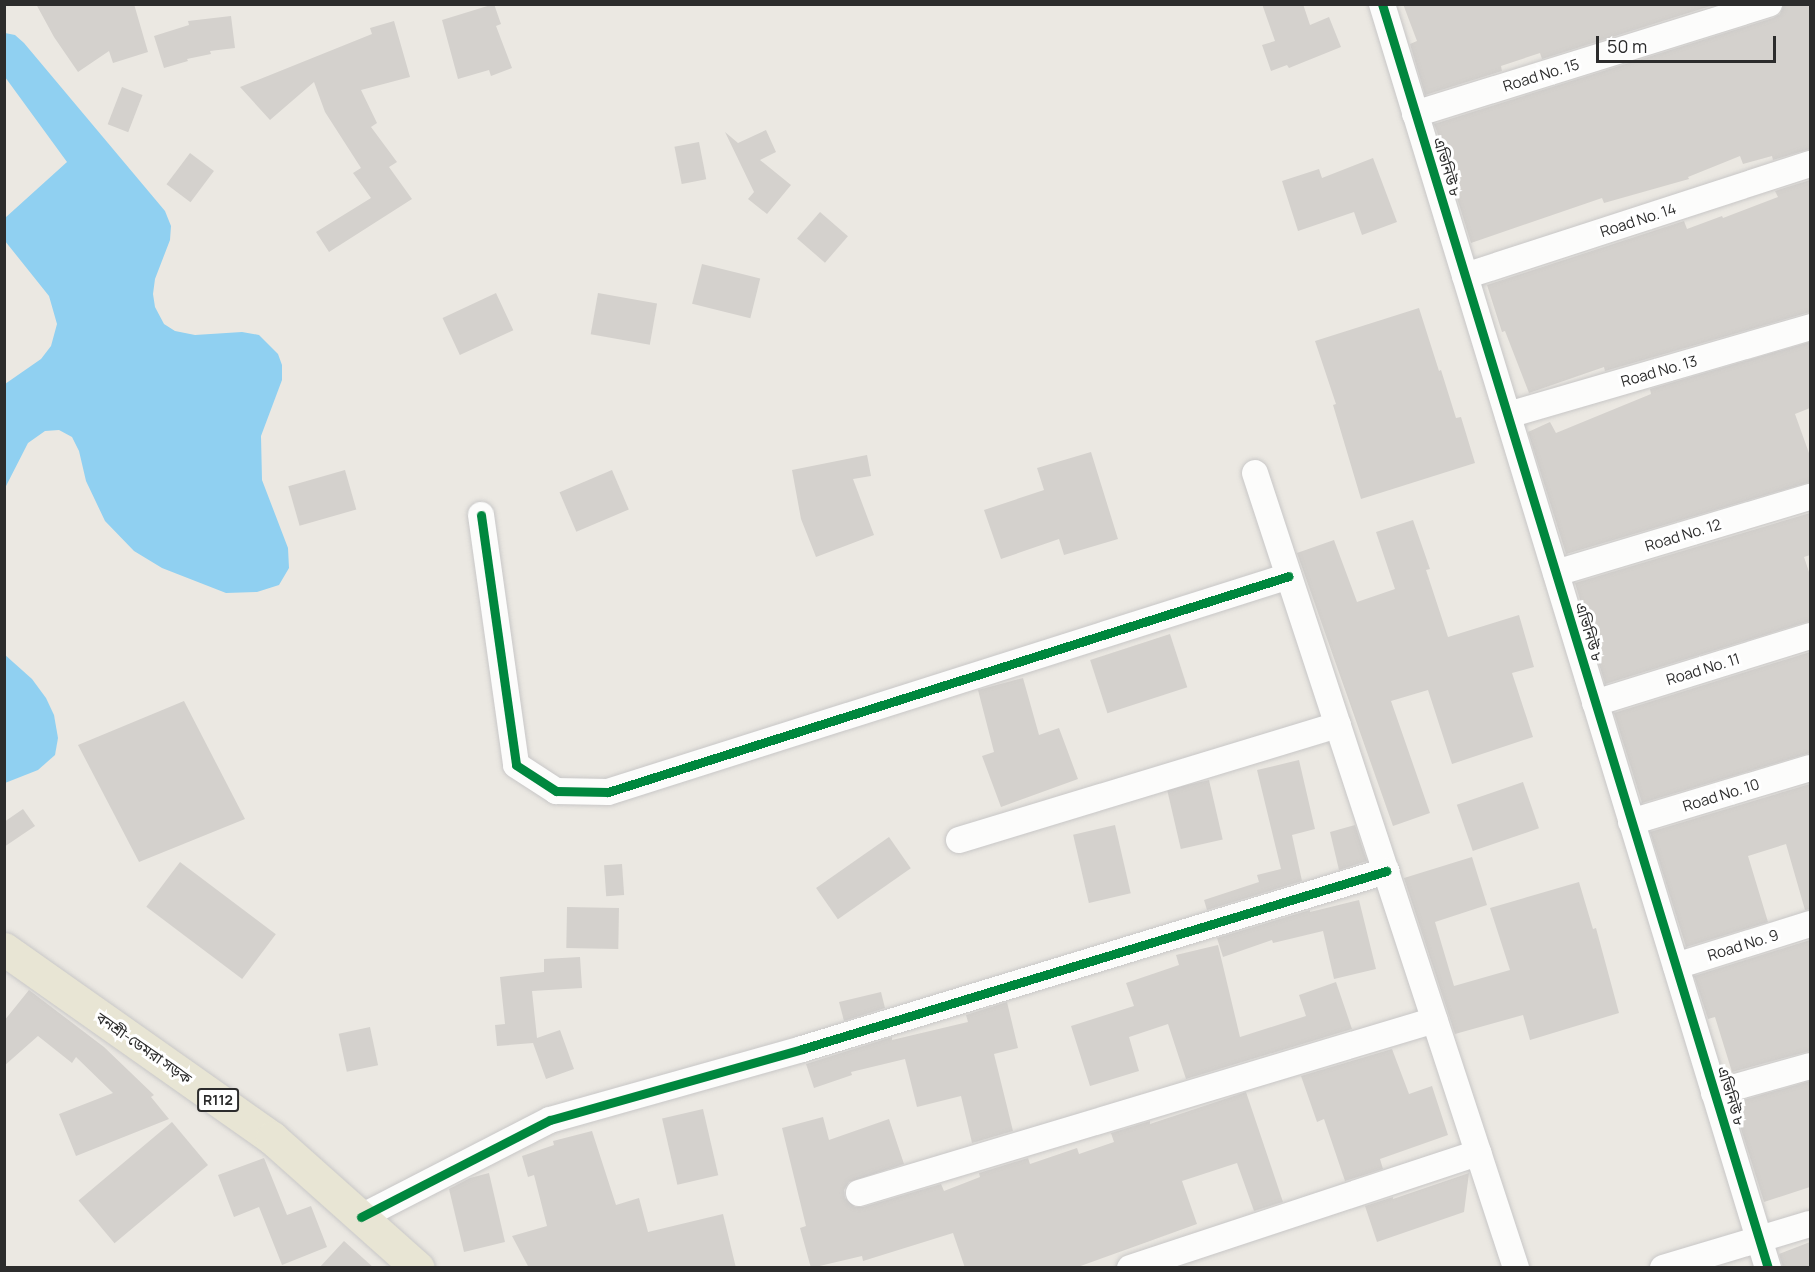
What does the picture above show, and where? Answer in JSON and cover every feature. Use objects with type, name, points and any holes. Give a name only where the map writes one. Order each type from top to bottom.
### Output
[{"type":"main road","name":"বনশ্রী-ডেমরা সড়ক","points":[[4,949],[272,1138],[418,1268]]},
{"type":"street","name":"এভিনিউ ৮","points":[[1382,4],[1768,1268]]},
{"type":"street","name":"Road No. 15","points":[[1415,114],[1769,4]]},
{"type":"street","name":"Road No. 14","points":[[1465,276],[1810,164]]},
{"type":"street","name":"Road No. 13","points":[[1508,415],[1810,327]]},
{"type":"street","points":[[1255,473],[1516,1268]]},
{"type":"street","name":"Road No. 12","points":[[1556,573],[1810,498]]},
{"type":"street","points":[[481,515],[516,765],[555,791],[608,792],[1289,576]]},
{"type":"street","name":"Road No. 11","points":[[1595,703],[1810,636]]},
{"type":"street","points":[[958,840],[1338,725]]},
{"type":"street","name":"Road No. 10","points":[[1631,822],[1810,768]]},
{"type":"street","points":[[361,1217],[550,1120],[802,1049],[1386,871]]},
{"type":"street","name":"Road No. 9","points":[[1676,966],[1810,924]]},
{"type":"street","points":[[859,1193],[1435,1020]]},
{"type":"street","points":[[1714,1093],[1810,1066]]},
{"type":"street","points":[[1130,1268],[1479,1153]]},
{"type":"street","points":[[1663,1268],[1810,1224]]},
{"type":"water","points":[[5,33],[15,35],[24,43],[165,211],[171,226],[170,240],[155,279],[153,294],[155,307],[164,324],[175,331],[195,335],[242,332],[259,335],[278,354],[282,365],[282,380],[261,436],[262,480],[288,548],[289,568],[279,585],[257,592],[226,593],[162,568],[134,551],[105,521],[86,481],[79,451],[72,437],[59,430],[45,431],[28,443],[5,488],[5,384],[41,359],[51,346],[57,324],[49,296],[5,241],[5,218],[67,162],[5,77]]},
{"type":"water","points":[[4,654],[32,679],[46,698],[54,715],[58,738],[55,755],[38,770],[5,783]]},
{"type":"building","points":[[36,4],[134,4],[148,52],[113,63],[109,51],[78,72],[54,37]]},
{"type":"building","points":[[494,4],[501,24],[496,26],[512,68],[491,76],[489,70],[458,79],[442,20]]},
{"type":"building","points":[[1262,4],[1303,4],[1310,25],[1329,17],[1341,47],[1289,68],[1287,65],[1271,71],[1262,45],[1275,41]]},
{"type":"building","points":[[1403,4],[1717,4],[1542,59],[1540,53],[1501,66],[1502,71],[1425,95],[1410,44],[1417,41]]},
{"type":"building","points":[[1784,4],[1810,4],[1810,149],[1773,160],[1772,156],[1743,164],[1740,156],[1688,177],[1689,179],[1604,203],[1602,198],[1471,243],[1453,185],[1457,184],[1434,124],[1773,18],[1780,14]]},
{"type":"building","points":[[231,16],[235,48],[210,51],[211,54],[187,59],[188,61],[164,68],[154,36],[189,25],[188,21]]},
{"type":"building","points":[[394,21],[410,77],[361,90],[377,123],[371,127],[397,162],[389,167],[412,199],[329,252],[316,232],[371,198],[353,173],[361,168],[325,112],[314,82],[270,120],[240,87],[372,34],[370,28]]},
{"type":"building","points":[[122,87],[143,95],[128,132],[108,124]]},
{"type":"building","points":[[766,130],[776,152],[760,160],[791,185],[767,214],[748,199],[754,192],[725,132],[738,143]]},
{"type":"building","points":[[699,142],[706,179],[682,184],[674,147]]},
{"type":"building","points":[[190,153],[214,171],[190,202],[167,184]]},
{"type":"building","points":[[1373,158],[1397,222],[1362,235],[1354,212],[1298,231],[1282,181],[1319,169],[1322,178]]},
{"type":"building","points":[[1810,180],[1810,312],[1605,371],[1604,367],[1529,393],[1505,331],[1502,332],[1487,285],[1684,221],[1687,229],[1722,216],[1723,218],[1778,197],[1775,191]]},
{"type":"building","points":[[820,212],[848,236],[825,263],[797,238]]},
{"type":"building","points":[[702,264],[760,279],[750,318],[692,304]]},
{"type":"building","points":[[496,293],[513,330],[460,355],[443,318]]},
{"type":"building","points":[[598,293],[657,303],[650,345],[591,334]]},
{"type":"building","points":[[1419,308],[1439,371],[1441,370],[1456,418],[1461,417],[1475,463],[1361,499],[1333,405],[1336,404],[1315,341]]},
{"type":"building","points":[[1810,342],[1810,408],[1795,414],[1810,456],[1810,482],[1566,554],[1528,432],[1550,422],[1556,433],[1651,394],[1650,389]]},
{"type":"building","points":[[1091,452],[1118,539],[1064,555],[1059,539],[1001,559],[984,510],[1044,490],[1037,468]]},
{"type":"building","points":[[867,455],[871,476],[853,479],[874,535],[816,557],[801,519],[792,470]]},
{"type":"building","points":[[345,470],[356,509],[300,526],[288,486]]},
{"type":"building","points":[[612,470],[629,510],[576,532],[560,492]]},
{"type":"building","points":[[1810,513],[1810,555],[1804,557],[1810,575],[1810,621],[1605,684],[1575,583]]},
{"type":"building","points":[[1413,520],[1430,569],[1426,570],[1448,637],[1519,615],[1534,667],[1512,673],[1533,737],[1452,764],[1428,690],[1391,701],[1430,813],[1393,826],[1297,553],[1334,540],[1357,602],[1395,589],[1376,532]]},
{"type":"building","points":[[1170,634],[1187,687],[1107,713],[1090,660]]},
{"type":"building","points":[[1810,652],[1810,753],[1642,803],[1614,713]]},
{"type":"building","points":[[1023,678],[1039,735],[1059,728],[1078,779],[1001,807],[982,756],[994,752],[978,690]]},
{"type":"building","points":[[184,701],[245,819],[139,862],[78,745]]},
{"type":"building","points":[[1299,760],[1315,829],[1292,835],[1302,881],[1207,910],[1204,900],[1259,882],[1257,875],[1281,869],[1257,770]]},
{"type":"building","points":[[1209,780],[1223,839],[1181,849],[1167,790]]},
{"type":"building","points":[[1523,782],[1539,828],[1473,851],[1457,805]]},
{"type":"building","points":[[1810,784],[1810,909],[1805,910],[1786,844],[1748,856],[1768,922],[1686,947],[1650,832]]},
{"type":"building","points":[[23,809],[35,826],[4,847],[4,822]]},
{"type":"building","points":[[1115,825],[1131,893],[1089,903],[1073,835]]},
{"type":"building","points":[[1355,825],[1367,861],[1339,870],[1330,832]]},
{"type":"building","points":[[889,837],[911,868],[838,919],[816,888]]},
{"type":"building","points":[[1472,857],[1487,905],[1435,922],[1454,986],[1510,970],[1490,908],[1579,882],[1593,929],[1596,928],[1619,1013],[1530,1040],[1523,1015],[1455,1034],[1404,878]]},
{"type":"building","points":[[180,862],[276,934],[242,979],[146,907]]},
{"type":"building","points":[[622,864],[624,895],[606,896],[604,865]]},
{"type":"building","points":[[1359,900],[1376,969],[1334,979],[1323,931],[1273,943],[1272,940],[1223,957],[1217,938],[1310,910],[1310,912]]},
{"type":"building","points":[[567,907],[619,908],[618,949],[566,948]]},
{"type":"building","points":[[1810,940],[1810,1051],[1732,1072],[1715,1017],[1708,1019],[1694,976]]},
{"type":"building","points":[[1218,945],[1240,1037],[1306,1016],[1299,995],[1336,982],[1352,1029],[1186,1079],[1168,1024],[1129,1037],[1139,1071],[1090,1086],[1071,1026],[1134,1006],[1126,983],[1179,965],[1176,955]]},
{"type":"building","points":[[580,957],[582,988],[532,991],[537,1038],[560,1030],[574,1069],[546,1079],[533,1043],[497,1046],[495,1025],[505,1024],[500,977],[544,972],[544,959]]},
{"type":"building","points":[[29,990],[104,1047],[154,1095],[151,1097],[169,1119],[76,1156],[59,1114],[113,1093],[76,1057],[72,1063],[38,1036],[4,1066],[4,1021]]},
{"type":"building","points":[[881,992],[885,1008],[844,1021],[839,1002]]},
{"type":"building","points":[[1007,1002],[1018,1048],[994,1054],[1013,1131],[972,1143],[961,1096],[917,1107],[905,1059],[851,1072],[852,1075],[814,1088],[806,1064],[892,1037],[892,1040],[968,1022],[966,1015]]},
{"type":"building","points":[[370,1027],[378,1065],[347,1072],[339,1034]]},
{"type":"building","points":[[1392,1049],[1409,1094],[1432,1086],[1448,1135],[1380,1159],[1383,1169],[1345,1181],[1324,1119],[1317,1122],[1301,1076]]},
{"type":"building","points":[[1810,1081],[1810,1187],[1764,1202],[1733,1103]]},
{"type":"building","points":[[1246,1092],[1283,1202],[1254,1211],[1237,1163],[1182,1181],[1197,1224],[1075,1268],[965,1268],[953,1233],[863,1261],[862,1256],[811,1268],[800,1228],[806,1226],[782,1128],[823,1117],[829,1140],[889,1119],[904,1164],[849,1182],[844,1190],[845,1198],[855,1207],[863,1207],[941,1184],[944,1191],[980,1177],[979,1173],[1028,1158],[1030,1164],[1077,1148],[1079,1154],[1114,1142],[1111,1133],[1150,1121],[1150,1124]]},
{"type":"building","points":[[703,1109],[718,1175],[677,1185],[662,1118]]},
{"type":"building","points":[[172,1122],[208,1165],[115,1243],[79,1200]]},
{"type":"building","points":[[592,1131],[616,1205],[639,1198],[648,1232],[723,1214],[736,1268],[529,1268],[512,1236],[547,1226],[534,1175],[528,1177],[522,1156],[554,1145],[553,1141]]},
{"type":"building","points":[[264,1158],[287,1215],[311,1206],[327,1247],[282,1265],[259,1207],[234,1217],[218,1175]]},
{"type":"building","points":[[489,1173],[505,1242],[464,1252],[449,1189],[470,1178]]},
{"type":"building","points":[[1469,1173],[1464,1212],[1377,1242],[1365,1206]]},
{"type":"building","points":[[344,1241],[374,1268],[319,1268]]},
{"type":"building","points":[[1810,1242],[1810,1268],[1783,1268],[1779,1254]]},
{"type":"cycle path","points":[[1382,4],[1768,1268]]},
{"type":"cycle path","points":[[481,515],[516,765],[556,791],[608,792],[1289,576]]},
{"type":"cycle path","points":[[361,1217],[550,1120],[802,1049],[1386,871]]}]
